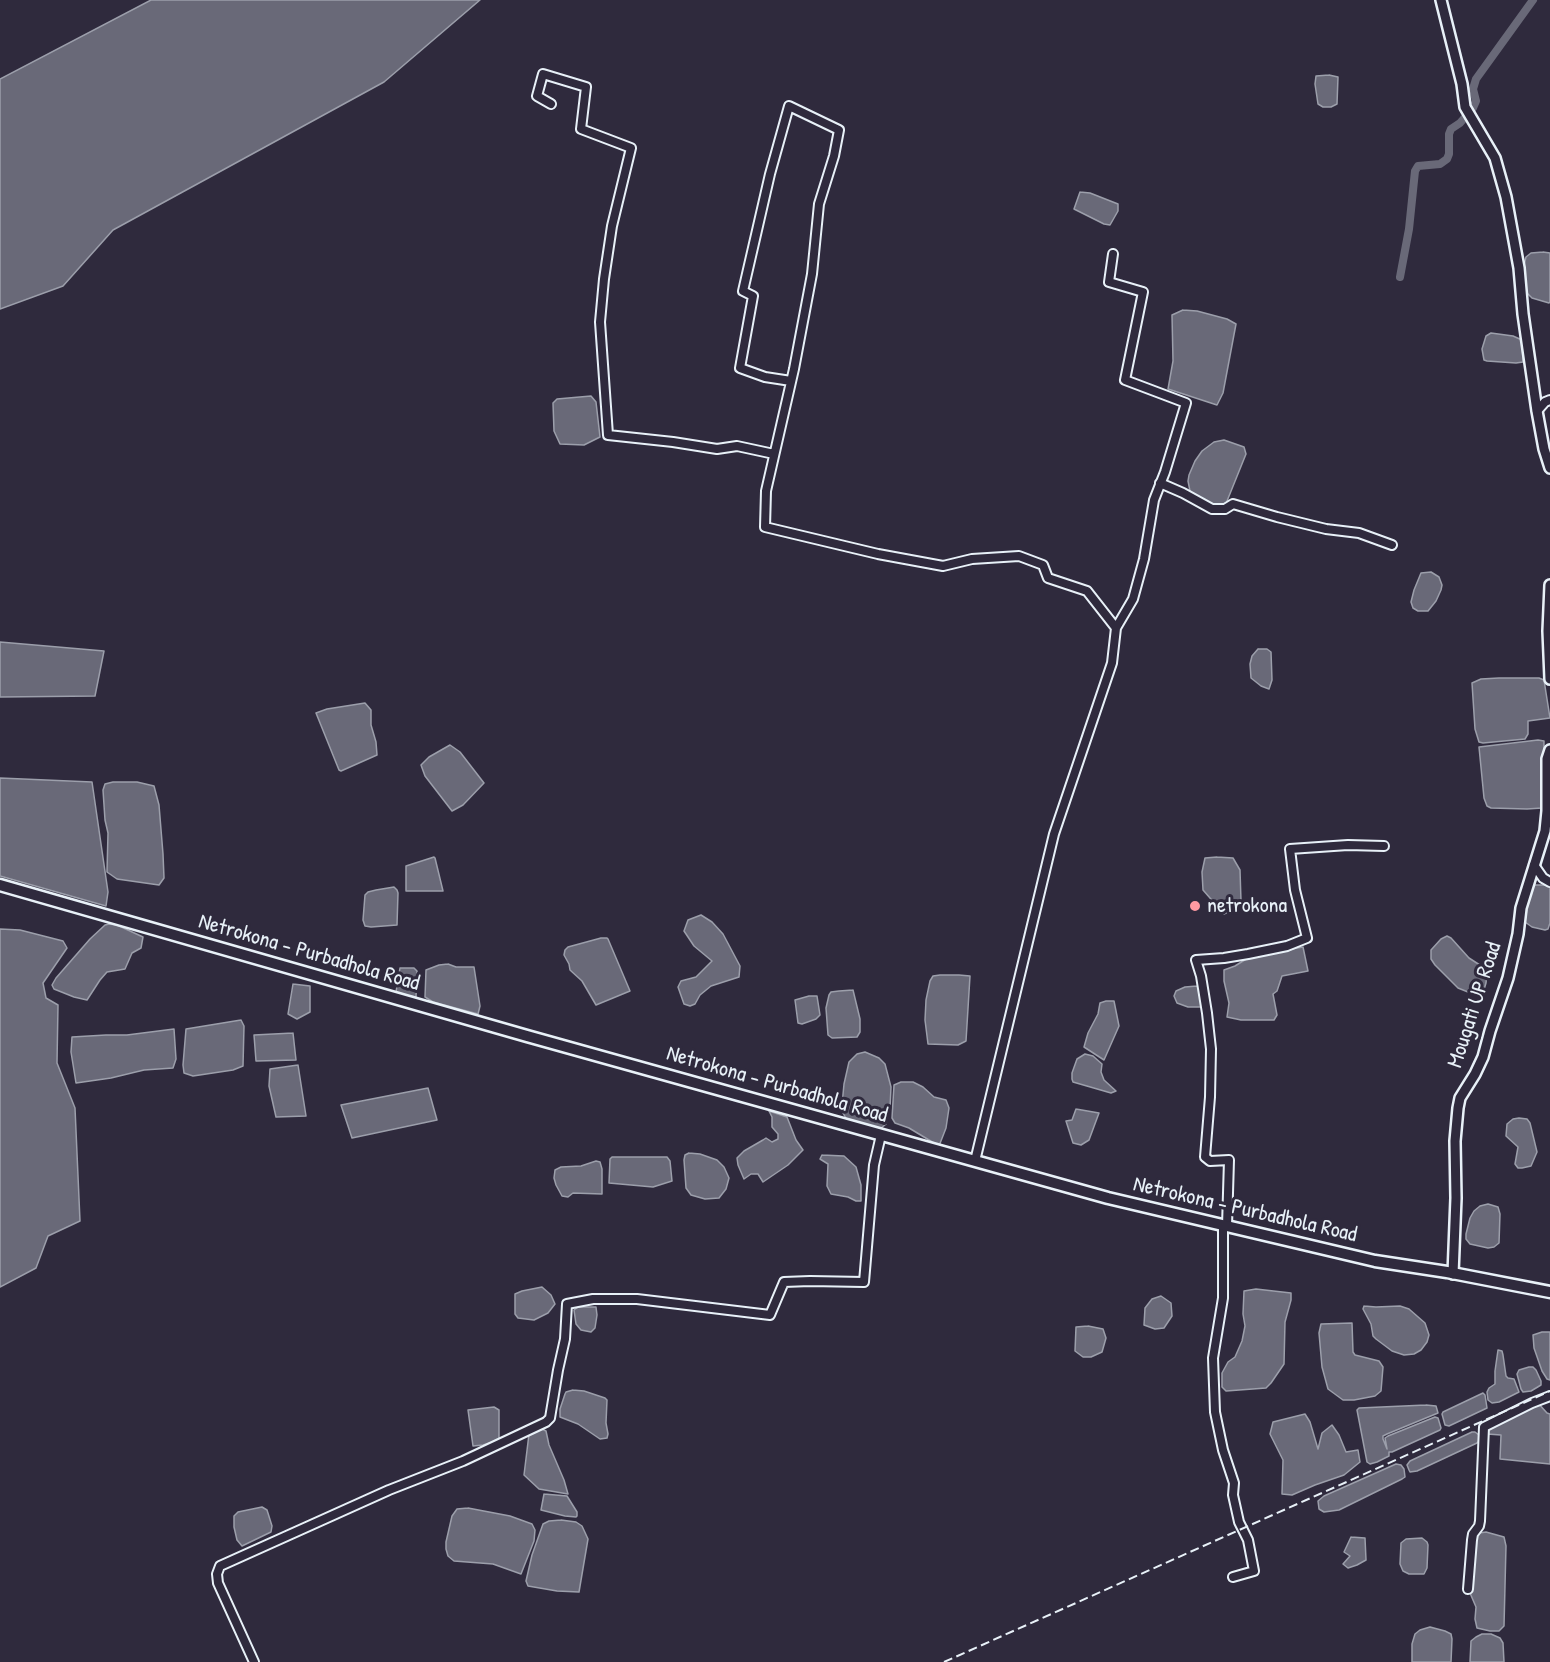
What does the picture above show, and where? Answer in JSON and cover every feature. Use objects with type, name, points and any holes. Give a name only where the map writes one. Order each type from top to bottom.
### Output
[{"type":"main road","name":"Netrokona - Purbadhola Road","points":[[0,885],[1108,1198],[1375,1261],[1550,1292]]},
{"type":"street","points":[[1441,0],[1462,84],[1465,107],[1495,158],[1506,197],[1519,268],[1537,411],[1550,468]]},
{"type":"street","points":[[551,104],[537,96],[543,74],[586,87],[580,129],[631,148],[612,225],[600,322],[608,435],[717,449],[737,446],[774,454]]},
{"type":"street","points":[[791,381],[765,377],[740,368],[753,296],[743,291],[767,185],[789,106],[839,130],[834,156],[819,204],[812,274],[804,322],[791,381],[774,454],[766,491],[765,527],[878,554],[943,566],[972,559],[1019,556],[1043,565],[1048,578],[1087,591],[1116,628]]},
{"type":"street","points":[[975,1161],[1054,834],[1112,663],[1116,628],[1133,599],[1144,559],[1154,500],[1186,403],[1125,380],[1143,292],[1109,282],[1113,254]]},
{"type":"street","points":[[1537,411],[1550,400]]},
{"type":"street","points":[[1160,483],[1212,509],[1225,509],[1233,504],[1326,529],[1359,533],[1392,545]]},
{"type":"street","points":[[1550,585],[1548,631],[1550,679]]},
{"type":"street","name":"Mougati UP Road","points":[[1453,1274],[1456,1198],[1455,1141],[1458,1108],[1460,1098],[1483,1057],[1506,985],[1518,934],[1521,908],[1545,831],[1547,759],[1550,750]]},
{"type":"street","points":[[1233,1577],[1254,1571],[1248,1540],[1239,1522],[1233,1495],[1234,1483],[1223,1450],[1215,1412],[1213,1359],[1223,1298],[1229,1160],[1210,1161],[1205,1158],[1211,1049],[1196,960],[1248,954],[1287,946],[1307,938],[1295,890],[1290,849],[1348,845],[1384,846]]},
{"type":"street","points":[[1534,865],[1550,882]]},
{"type":"street","points":[[254,1662],[218,1583],[217,1574],[220,1566],[389,1490],[463,1461],[546,1422],[550,1418],[566,1339],[567,1305],[592,1299],[637,1299],[770,1315],[784,1282],[864,1282],[874,1165],[881,1135]]},
{"type":"street","points":[[1468,1589],[1473,1534],[1480,1521],[1484,1427],[1550,1396]]},
{"type":"water","points":[[151,0],[480,0],[384,82],[113,230],[63,286],[0,309],[0,79]]},
{"type":"water","points":[[1316,76],[1338,77],[1337,104],[1323,107],[1318,104]]},
{"type":"water","points":[[1080,192],[1090,193],[1118,204],[1118,211],[1110,225],[1074,209]]},
{"type":"water","points":[[1531,253],[1550,253],[1549,303],[1532,298],[1525,286],[1526,257]]},
{"type":"water","points":[[1183,310],[1197,311],[1227,319],[1236,324],[1223,393],[1217,405],[1168,389],[1173,361],[1172,315]]},
{"type":"water","points":[[1491,333],[1513,336],[1522,340],[1523,362],[1484,360],[1482,349],[1486,336]]},
{"type":"water","points":[[591,396],[596,402],[600,437],[584,445],[560,444],[554,431],[553,403],[557,399]]},
{"type":"water","points":[[1224,440],[1244,447],[1246,454],[1225,506],[1219,508],[1197,500],[1190,491],[1188,481],[1195,461],[1202,451],[1214,442]]},
{"type":"water","points":[[1431,572],[1439,577],[1441,590],[1428,611],[1418,611],[1413,608],[1411,602],[1414,590],[1421,573]]},
{"type":"water","points":[[0,642],[104,651],[95,696],[0,697]]},
{"type":"water","points":[[1258,649],[1267,649],[1271,652],[1272,680],[1269,689],[1251,678],[1250,664],[1252,656]]},
{"type":"water","points":[[1481,679],[1544,680],[1550,718],[1528,721],[1528,734],[1525,739],[1479,742],[1475,729],[1472,683]]},
{"type":"water","points":[[365,703],[371,710],[371,725],[377,755],[341,771],[316,713]]},
{"type":"water","points":[[1544,741],[1543,807],[1527,809],[1487,806],[1484,798],[1479,747]]},
{"type":"water","points":[[450,745],[460,752],[484,783],[463,805],[452,811],[425,776],[421,765],[429,757]]},
{"type":"water","points":[[0,778],[92,782],[108,892],[106,906],[0,876]]},
{"type":"water","points":[[137,782],[154,786],[159,805],[163,854],[164,878],[159,885],[117,879],[107,872],[108,833],[103,790],[105,784]]},
{"type":"water","points":[[434,857],[443,891],[406,891],[406,866]]},
{"type":"water","points":[[1205,858],[1233,858],[1240,870],[1241,901],[1235,909],[1224,914],[1203,890],[1202,872]]},
{"type":"water","points":[[1535,885],[1550,887],[1550,923],[1548,929],[1545,930],[1532,927],[1525,922],[1530,889]]},
{"type":"water","points":[[394,887],[398,893],[397,925],[365,926],[363,920],[365,895],[368,892]]},
{"type":"water","points":[[701,915],[712,922],[723,934],[740,966],[739,977],[711,986],[700,995],[695,1004],[690,1006],[684,1004],[678,987],[681,981],[696,977],[712,961],[694,946],[684,931],[688,920]]},
{"type":"water","points":[[109,924],[117,925],[143,937],[141,948],[132,953],[125,969],[107,972],[87,1000],[54,989],[52,985],[56,978],[90,939]]},
{"type":"water","points":[[0,929],[20,930],[63,941],[67,948],[43,983],[46,998],[58,1005],[57,1063],[75,1108],[80,1221],[48,1236],[36,1268],[0,1287]]},
{"type":"water","points":[[1447,936],[1469,958],[1486,969],[1483,993],[1473,994],[1458,988],[1431,959],[1431,950]]},
{"type":"water","points":[[601,938],[608,939],[630,991],[596,1005],[582,981],[570,970],[564,955],[568,947]]},
{"type":"water","points":[[1303,947],[1308,971],[1282,976],[1277,991],[1273,994],[1277,1015],[1274,1020],[1241,1020],[1227,1017],[1229,1003],[1224,970],[1251,956]]},
{"type":"water","points":[[448,964],[456,967],[474,967],[480,1006],[478,1014],[433,1002],[425,997],[426,970]]},
{"type":"water","points":[[400,968],[414,968],[417,971],[416,997],[396,992]]},
{"type":"water","points":[[933,976],[970,976],[966,1041],[958,1045],[928,1044],[925,1020],[926,1000],[930,981]]},
{"type":"water","points":[[293,984],[310,986],[310,1012],[297,1019],[288,1014]]},
{"type":"water","points":[[1185,987],[1201,988],[1203,1007],[1188,1007],[1177,1003],[1174,996],[1176,991]]},
{"type":"water","points":[[853,990],[860,1019],[860,1032],[857,1037],[832,1038],[828,1035],[826,1008],[829,995],[831,992]]},
{"type":"water","points":[[817,996],[820,1015],[816,1019],[802,1024],[798,1023],[795,1000]]},
{"type":"water","points":[[1114,1001],[1119,1026],[1104,1060],[1084,1047],[1098,1014],[1100,1003]]},
{"type":"water","points":[[241,1020],[244,1026],[243,1066],[233,1070],[193,1076],[184,1073],[186,1029]]},
{"type":"water","points":[[174,1029],[176,1059],[173,1068],[144,1070],[76,1083],[71,1052],[72,1037],[127,1035]]},
{"type":"water","points":[[293,1033],[296,1060],[256,1061],[254,1035]]},
{"type":"water","points":[[865,1052],[879,1058],[885,1064],[891,1087],[890,1108],[886,1124],[880,1129],[847,1120],[843,1113],[844,1084],[849,1062],[857,1054]]},
{"type":"water","points":[[1085,1054],[1093,1056],[1102,1064],[1101,1072],[1104,1080],[1116,1091],[1111,1093],[1073,1082],[1072,1073],[1077,1059]]},
{"type":"water","points":[[298,1065],[306,1116],[276,1117],[269,1086],[270,1069]]},
{"type":"water","points":[[901,1082],[913,1082],[934,1097],[946,1100],[949,1108],[946,1128],[939,1146],[909,1128],[895,1123],[892,1118],[894,1085]]},
{"type":"water","points":[[428,1088],[437,1120],[352,1138],[341,1105]]},
{"type":"water","points":[[1076,1109],[1099,1113],[1089,1140],[1081,1145],[1073,1143],[1066,1121],[1072,1120]]},
{"type":"water","points":[[769,1111],[787,1117],[796,1140],[803,1150],[788,1165],[763,1182],[758,1174],[751,1174],[744,1179],[737,1158],[766,1138],[772,1142],[778,1139],[778,1134],[772,1127],[772,1117]]},
{"type":"water","points":[[1519,1118],[1527,1119],[1530,1123],[1537,1152],[1531,1166],[1522,1168],[1518,1168],[1515,1164],[1518,1147],[1506,1136],[1507,1124]]},
{"type":"water","points":[[689,1153],[717,1160],[724,1167],[729,1178],[726,1189],[719,1198],[705,1199],[691,1195],[686,1188],[684,1160],[685,1155]]},
{"type":"water","points":[[822,1155],[844,1156],[856,1167],[861,1185],[861,1201],[831,1194],[827,1186],[828,1164],[820,1159]]},
{"type":"water","points":[[612,1157],[667,1157],[670,1161],[672,1181],[653,1187],[609,1183]]},
{"type":"water","points":[[600,1162],[602,1169],[602,1194],[573,1193],[568,1197],[562,1196],[554,1178],[555,1170]]},
{"type":"water","points":[[1488,1204],[1498,1207],[1500,1214],[1499,1243],[1488,1248],[1470,1244],[1466,1239],[1466,1234],[1474,1211]]},
{"type":"water","points":[[542,1287],[551,1295],[555,1304],[548,1313],[534,1320],[518,1318],[515,1314],[515,1294]]},
{"type":"water","points":[[1256,1289],[1291,1293],[1285,1322],[1284,1364],[1266,1388],[1226,1391],[1222,1387],[1222,1373],[1228,1362],[1235,1357],[1245,1326],[1244,1291]]},
{"type":"water","points":[[1161,1296],[1171,1303],[1172,1316],[1164,1328],[1155,1329],[1144,1325],[1145,1308],[1152,1299]]},
{"type":"water","points":[[1364,1306],[1400,1306],[1409,1309],[1425,1323],[1429,1335],[1427,1342],[1421,1350],[1414,1354],[1404,1355],[1392,1351],[1373,1336],[1371,1324],[1363,1309]]},
{"type":"water","points":[[578,1307],[596,1307],[595,1328],[591,1332],[581,1330],[576,1324],[574,1310]]},
{"type":"water","points":[[1352,1323],[1355,1355],[1379,1361],[1383,1367],[1381,1391],[1375,1396],[1343,1400],[1328,1389],[1322,1367],[1319,1333],[1321,1324]]},
{"type":"water","points":[[1088,1326],[1103,1329],[1106,1338],[1102,1352],[1091,1357],[1083,1357],[1075,1351],[1076,1327]]},
{"type":"water","points":[[1550,1332],[1550,1380],[1542,1371],[1534,1348],[1533,1335]]},
{"type":"water","points":[[1498,1350],[1502,1351],[1506,1376],[1514,1379],[1519,1392],[1492,1403],[1488,1400],[1487,1392],[1495,1384]]},
{"type":"water","points":[[1529,1367],[1536,1370],[1541,1385],[1531,1391],[1523,1392],[1517,1374],[1519,1370]]},
{"type":"water","points":[[573,1390],[584,1391],[607,1400],[607,1438],[600,1439],[578,1424],[560,1417],[565,1394]]},
{"type":"water","points":[[1483,1393],[1487,1408],[1449,1426],[1445,1425],[1443,1412]]},
{"type":"water","points":[[1538,1403],[1550,1414],[1550,1464],[1500,1459],[1501,1435],[1487,1434],[1489,1427]]},
{"type":"water","points":[[1436,1406],[1438,1413],[1383,1436],[1387,1449],[1385,1438],[1388,1436],[1435,1417],[1438,1418],[1440,1430],[1389,1452],[1389,1456],[1377,1462],[1370,1464],[1367,1462],[1357,1410],[1359,1408]]},
{"type":"water","points":[[494,1407],[499,1410],[499,1440],[473,1446],[468,1410]]},
{"type":"water","points":[[1305,1414],[1310,1422],[1318,1449],[1322,1433],[1332,1425],[1346,1452],[1358,1450],[1360,1462],[1344,1475],[1292,1495],[1282,1494],[1283,1460],[1270,1434],[1273,1422]]},
{"type":"water","points":[[542,1429],[546,1431],[568,1494],[539,1489],[524,1475],[529,1434]]},
{"type":"water","points":[[1472,1432],[1479,1435],[1480,1440],[1477,1443],[1417,1471],[1410,1472],[1407,1465],[1410,1461]]},
{"type":"water","points":[[1396,1464],[1401,1465],[1404,1469],[1405,1477],[1402,1479],[1339,1510],[1324,1512],[1319,1509],[1318,1501],[1324,1496]]},
{"type":"water","points":[[544,1494],[567,1496],[577,1516],[565,1516],[541,1510]]},
{"type":"water","points":[[262,1507],[267,1510],[272,1526],[271,1532],[242,1546],[237,1540],[234,1516],[238,1512]]},
{"type":"water","points":[[468,1508],[510,1516],[532,1524],[535,1530],[534,1541],[521,1574],[493,1564],[454,1561],[448,1556],[446,1542],[452,1516],[457,1509]]},
{"type":"water","points":[[561,1520],[576,1522],[582,1526],[588,1539],[579,1592],[528,1586],[526,1581],[543,1524]]},
{"type":"water","points":[[1486,1532],[1504,1537],[1506,1546],[1504,1626],[1499,1631],[1477,1628],[1476,1607],[1470,1593],[1476,1536]]},
{"type":"water","points":[[1351,1537],[1365,1538],[1366,1560],[1348,1568],[1343,1564],[1350,1556],[1344,1552]]},
{"type":"water","points":[[1422,1538],[1428,1545],[1427,1568],[1424,1574],[1409,1574],[1403,1571],[1400,1564],[1401,1543],[1406,1539]]},
{"type":"water","points":[[1430,1627],[1451,1634],[1451,1662],[1412,1662],[1412,1644],[1415,1634]]},
{"type":"water","points":[[1482,1634],[1491,1634],[1500,1638],[1503,1643],[1504,1662],[1470,1662],[1471,1641]]},
{"type":"waterway","points":[[1400,277],[1409,229],[1415,171],[1418,166],[1440,164],[1447,159],[1451,129],[1460,123],[1476,101],[1473,89],[1476,79],[1533,0]]},
{"type":"railway","points":[[944,1662],[1550,1391]]},
{"type":"place","name":"netrokona","points":[[1195,906]]}]
